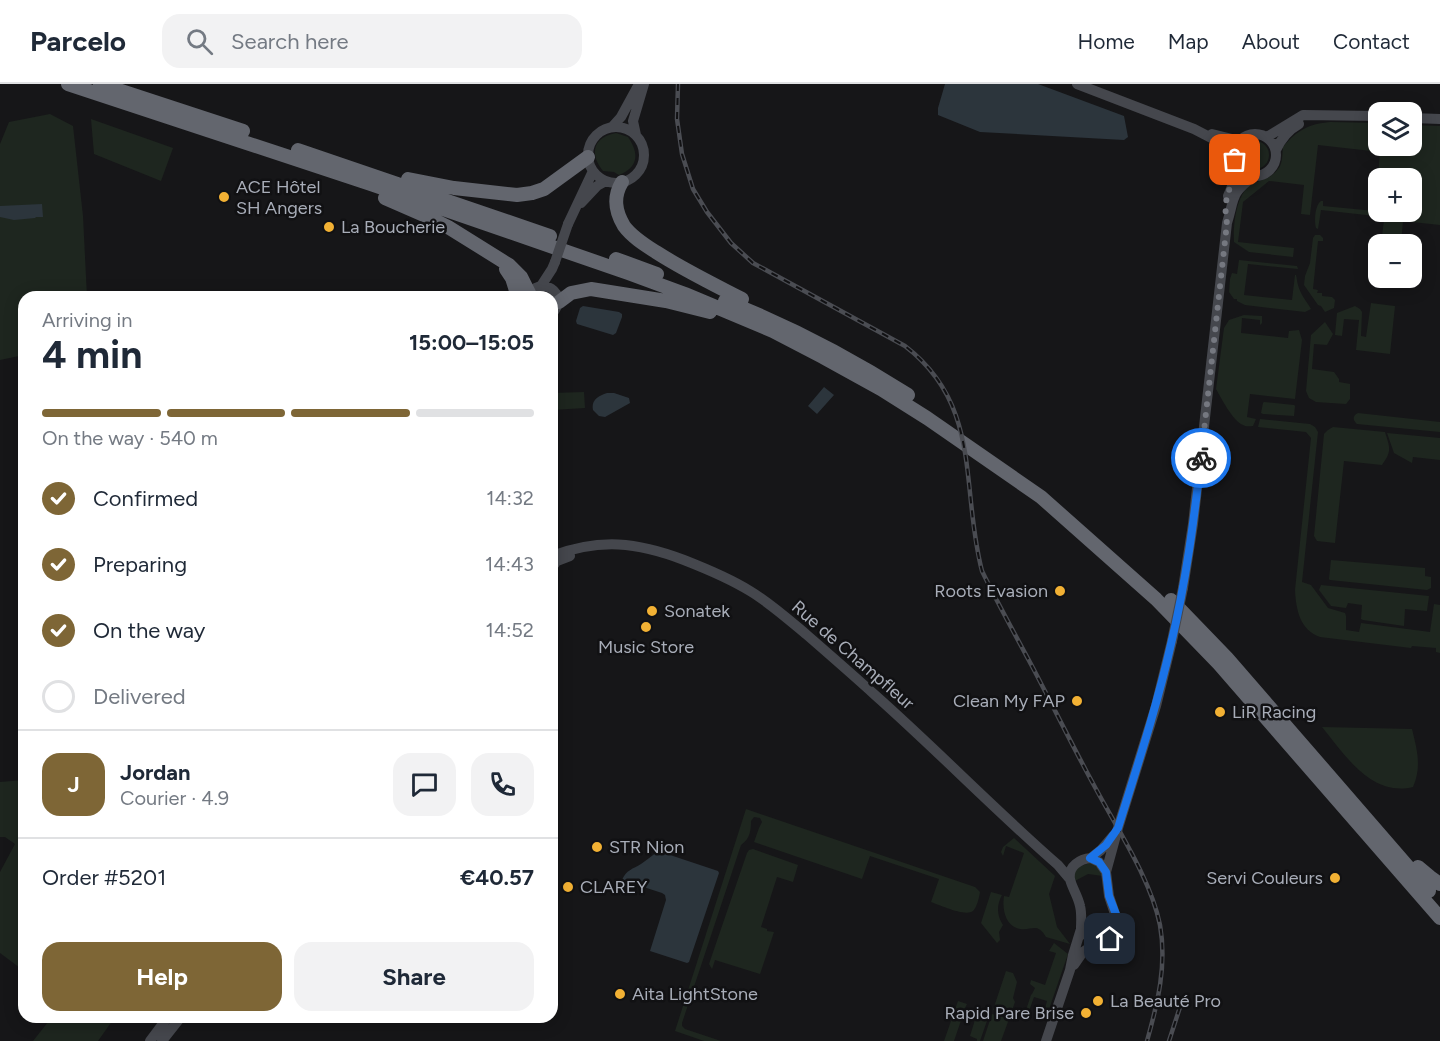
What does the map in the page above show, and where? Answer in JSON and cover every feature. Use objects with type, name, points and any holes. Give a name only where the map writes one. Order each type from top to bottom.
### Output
[{"type":"highway","points":[[68,84],[258,146],[628,273],[773,326],[881,389],[1041,497],[1156,599],[1219,664],[1440,918]]},
{"type":"highway","points":[[100,84],[345,165],[634,265],[773,326],[883,379],[932,410],[1046,490],[1145,576],[1227,658],[1440,904]]},
{"type":"highway","points":[[258,146],[278,158],[415,211],[448,227],[482,248],[527,291]]},
{"type":"highway","points":[[345,165],[362,166],[411,180],[454,188],[517,195],[532,194],[544,189],[588,157]]},
{"type":"highway","points":[[622,182],[616,204],[625,226],[634,237],[676,264],[763,309],[773,326]]},
{"type":"highway","points":[[558,300],[571,293],[581,291],[606,291],[666,301],[714,314],[758,331],[773,326]]},
{"type":"highway","points":[[1374,827],[1386,834],[1430,878],[1440,884]]},
{"type":"street","points":[[639,84],[621,117],[612,127],[595,137],[590,147],[588,157],[593,171],[606,181],[622,182],[636,175],[644,160],[643,147],[636,135],[633,121],[644,84]]},
{"type":"street","points":[[1077,84],[1194,129],[1223,144],[1234,154],[1238,166],[1236,177],[1228,193],[1225,214],[1227,223]]},
{"type":"street","points":[[1238,166],[1248,175],[1254,176],[1260,176],[1272,169],[1276,150],[1291,128],[1318,114]]},
{"type":"street","points":[[1267,137],[1303,115],[1368,116]]},
{"type":"street","points":[[1422,118],[1440,119]]},
{"type":"street","points":[[612,127],[629,130],[636,135]]},
{"type":"street","points":[[1194,129],[1240,141]]},
{"type":"street","points":[[1234,154],[1240,141],[1255,134],[1267,137],[1276,150]]},
{"type":"street","points":[[554,291],[554,266],[568,224],[593,171]]},
{"type":"street","points":[[1070,970],[1083,952],[1098,942],[1110,939],[1118,923],[1109,896],[1106,872],[1156,706],[1183,588],[1193,528],[1227,223],[1233,196],[1254,176]]},
{"type":"street","points":[[574,210],[597,186],[606,181]]},
{"type":"street","points":[[531,291],[554,266]]},
{"type":"street","points":[[534,291],[548,286],[550,291]]},
{"type":"street","name":"Rue de Champfleur","points":[[558,561],[604,544]]},
{"type":"street","name":"Rue de Champfleur","points":[[558,554],[588,545],[644,547],[710,570],[751,592],[778,611],[844,667],[1070,878]]},
{"type":"street","points":[[1045,854],[1078,861],[1090,858],[1106,845],[1118,828]]},
{"type":"street","points":[[1090,858],[1099,862],[1106,872]]},
{"type":"street","points":[[1046,1041],[1081,929],[1080,904],[1070,878],[1072,869],[1078,861]]},
{"type":"street","points":[[1081,929],[1089,938],[1098,942]]},
{"type":"street","points":[[150,1041],[164,1023]]},
{"type":"street","points":[[162,1041],[176,1023]]},
{"type":"shaded area","points":[[945,84],[1038,84],[1124,116],[1128,137],[1124,140],[980,132],[938,115]]},
{"type":"shaded area","points":[[50,114],[73,126],[83,216],[87,291],[18,291],[18,356],[0,360],[0,144],[9,122]]},
{"type":"shaded area","points":[[91,119],[173,148],[161,181],[94,154]]},
{"type":"shaded area","points":[[1368,123],[1368,151],[1318,145],[1310,215],[1301,214],[1304,185],[1269,181],[1243,202],[1238,242],[1294,248],[1293,257],[1249,252],[1234,242],[1237,209],[1243,193],[1254,183],[1276,172],[1281,164],[1283,147],[1298,132],[1316,124]]},
{"type":"shaded area","points":[[1422,125],[1440,126],[1440,225],[1412,222],[1422,222],[1422,168],[1379,168],[1380,156],[1422,156]]},
{"type":"shaded area","points":[[616,133],[628,137],[635,154],[634,164],[619,175],[603,171],[595,153],[598,142],[602,138]]},
{"type":"shaded area","points":[[1255,141],[1265,145],[1269,155],[1265,165],[1255,169],[1245,165],[1241,155],[1245,145]]},
{"type":"shaded area","points":[[1323,201],[1323,206],[1368,210],[1368,215],[1321,210],[1318,229],[1315,225],[1317,206]]},
{"type":"shaded area","points":[[42,204],[43,217],[14,220],[0,217],[0,206]]},
{"type":"shaded area","points":[[1384,222],[1403,222],[1402,234],[1382,234]]},
{"type":"shaded area","points":[[1315,235],[1320,235],[1323,241],[1318,241],[1313,289],[1318,290],[1317,293],[1322,293],[1322,296],[1332,297],[1335,300],[1334,308],[1325,312],[1304,285]]},
{"type":"shaded area","points":[[1239,260],[1297,266],[1298,269],[1248,264],[1244,295],[1292,300],[1296,275],[1300,292],[1311,309],[1305,312],[1245,305],[1234,299],[1229,292],[1230,279],[1232,273],[1237,274]]},
{"type":"shaded area","points":[[1371,303],[1395,306],[1390,354],[1356,350],[1359,320],[1344,319],[1342,336],[1335,335],[1337,313],[1355,306],[1362,312],[1361,336],[1366,337]]},
{"type":"shaded area","points":[[583,306],[622,314],[616,333],[613,335],[577,324],[580,308]]},
{"type":"shaded area","points":[[1244,315],[1262,316],[1262,323],[1260,325],[1260,320],[1242,318],[1241,333],[1288,338],[1289,331],[1299,330],[1302,340],[1295,399],[1250,394],[1247,417],[1256,419],[1253,426],[1244,426],[1235,419],[1216,389],[1224,328],[1229,320]]},
{"type":"shaded area","points":[[1325,322],[1333,334],[1327,345],[1314,344],[1312,369],[1334,372],[1339,382],[1350,384],[1350,399],[1346,404],[1316,402],[1309,398],[1306,391],[1311,335]]},
{"type":"shaded area","points":[[824,387],[834,395],[817,414],[808,406]]},
{"type":"shaded area","points":[[584,392],[585,408],[558,410],[558,393]]},
{"type":"shaded area","points":[[607,393],[629,398],[630,403],[605,417],[599,416],[593,410],[594,401]]},
{"type":"shaded area","points":[[1264,402],[1294,405],[1294,416],[1263,414],[1261,413]]},
{"type":"shaded area","points":[[1358,413],[1440,422],[1440,432],[1357,424],[1354,418]]},
{"type":"shaded area","points":[[1260,419],[1310,424],[1318,432],[1302,582],[1311,585],[1328,608],[1345,613],[1346,630],[1359,632],[1361,623],[1430,632],[1434,604],[1440,605],[1440,653],[1436,652],[1436,648],[1412,646],[1411,648],[1320,637],[1308,630],[1298,612],[1295,590],[1311,438],[1306,432],[1258,427]]},
{"type":"shaded area","points":[[1333,427],[1385,432],[1389,449],[1382,465],[1344,461],[1335,543],[1317,541],[1314,536],[1324,434]]},
{"type":"shaded area","points":[[1387,433],[1440,438],[1440,460],[1413,457],[1412,463],[1394,453]]},
{"type":"shaded area","points":[[1331,560],[1425,568],[1425,576],[1431,577],[1431,588],[1427,590],[1330,580]]},
{"type":"shaded area","points":[[1321,585],[1429,596],[1427,611],[1405,609],[1404,626],[1363,620],[1361,619],[1362,605],[1348,603],[1346,608],[1331,606],[1319,590]]},
{"type":"shaded area","points":[[1322,727],[1412,729],[1418,765],[1413,787],[1384,786],[1372,780],[1350,761]]},
{"type":"shaded area","points":[[18,780],[18,966],[0,953],[0,872],[15,844],[5,837],[0,837],[0,782]]},
{"type":"shaded area","points":[[746,809],[975,887],[980,892],[977,905],[973,911],[964,913],[931,902],[939,879],[870,856],[862,879],[754,842],[762,822],[760,818],[754,817],[748,837],[741,845],[682,1023],[685,1029],[721,1041],[704,1041],[675,1031]]},
{"type":"shaded area","points":[[1014,838],[1055,876],[1049,894],[1057,927],[1070,944],[1046,937],[1037,928],[1020,929],[1008,921],[1004,911],[1004,896],[1009,897],[1024,853],[1006,846],[1003,856],[1001,852],[1003,847]]},
{"type":"shaded area","points":[[753,849],[798,865],[793,882],[777,877],[761,927],[774,932],[760,974],[715,960],[712,969],[709,964],[747,853]]},
{"type":"shaded area","points":[[658,851],[719,873],[687,963],[650,951],[666,900],[665,895],[622,880],[628,872]]},
{"type":"shaded area","points":[[1093,862],[1103,876],[1088,874],[1073,882],[1075,868]]},
{"type":"shaded area","points":[[991,892],[1002,895],[998,911],[1003,925],[999,932],[1000,940],[997,943],[981,923]]},
{"type":"shaded area","points":[[1054,943],[1068,954],[1046,1018],[1042,1020],[1047,1001],[1034,997],[1029,1011],[1026,1010],[1035,988],[1030,984],[1031,980],[1045,985],[1056,953],[1049,951]]},
{"type":"shaded area","points":[[1006,971],[1013,973],[1017,982],[1013,998],[1015,1002],[1010,1016],[993,1010]]},
{"type":"shaded area","points":[[958,1001],[967,1004],[954,1041],[944,1041]]},
{"type":"shaded area","points":[[978,1010],[980,1016],[988,1018],[980,1041],[970,1036]]},
{"type":"shaded area","points":[[992,1014],[1009,1019],[1001,1041],[983,1041]]},
{"type":"shaded area","points":[[47,1023],[111,1023],[98,1041],[33,1041]]},
{"type":"railway","points":[[678,84],[677,119],[682,154],[693,189],[731,243],[753,263],[905,346],[930,369],[947,395],[958,421],[965,450],[982,571],[1142,873],[1156,908],[1162,940],[1162,969],[1158,998],[1147,1041]]},
{"type":"railway","points":[[1169,1041],[1180,1007]]},
{"type":"way so far","points":[[1201,458],[1227,223],[1225,214],[1228,193],[1236,177],[1238,166],[1235,160]]},
{"type":"place","name":"ACE Hôtel SH Angers","points":[[224,197]]},
{"type":"place","name":"La Boucherie","points":[[329,227]]},
{"type":"place","name":"Roots Evasion","points":[[1060,591]]},
{"type":"place","name":"Sonatek","points":[[652,611]]},
{"type":"place","name":"Music Store","points":[[646,627]]},
{"type":"place","name":"Clean My FAP","points":[[1077,701]]},
{"type":"place","name":"LiR Racing","points":[[1220,712]]},
{"type":"place","name":"STR Nion","points":[[597,847]]},
{"type":"place","name":"Servi Couleurs","points":[[1335,878]]},
{"type":"place","name":"CLAREY","points":[[568,887]]},
{"type":"place","name":"Aita LightStone","points":[[620,994]]},
{"type":"place","name":"La Beauté Pro","points":[[1098,1001]]},
{"type":"place","name":"Rapid Pare Brise","points":[[1086,1013]]},
{"type":"route","points":[[1110,939],[1118,923],[1109,896],[1106,872],[1099,862],[1090,858],[1106,845],[1118,828],[1156,706],[1183,588],[1201,458]]}]
